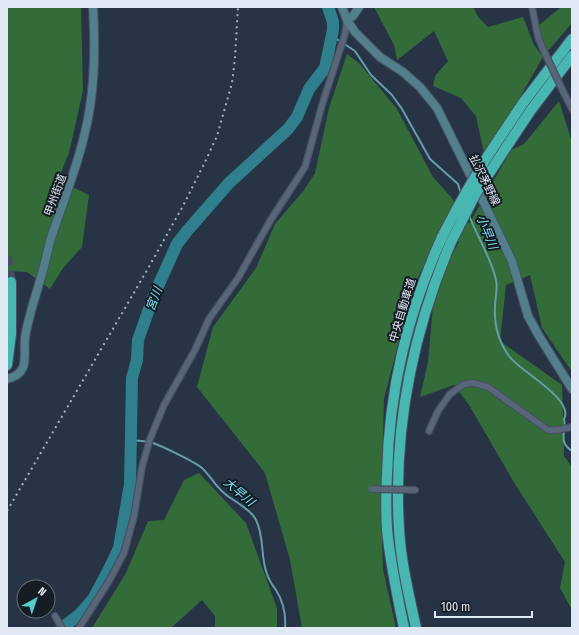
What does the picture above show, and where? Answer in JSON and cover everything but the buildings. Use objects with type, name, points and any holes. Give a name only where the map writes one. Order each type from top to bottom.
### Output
[{"type":"highway","name":"中央自動車道","points":[[404,628],[390,556],[386,503],[390,421],[393,393],[400,357],[410,319],[420,290],[447,239],[475,195],[523,103],[572,39]]},
{"type":"highway","name":"中央自動車道","points":[[505,139],[531,110],[572,56]]},
{"type":"highway","name":"中央自動車道","points":[[416,628],[408,589],[399,530],[399,465],[401,425],[405,394],[422,323],[440,267],[447,239]]},
{"type":"highway","points":[[7,365],[11,334],[11,282]]},
{"type":"main road","name":"甲州街道","points":[[7,379],[15,377],[22,371],[25,363],[25,338],[33,304],[51,239],[76,168],[85,132],[90,107],[93,70],[93,7]]},
{"type":"main road","name":"払沢茅野線","points":[[342,7],[347,20],[356,32],[380,57],[403,72],[420,87],[437,108],[512,261],[528,316],[572,389]]},
{"type":"main road","points":[[347,20],[353,16],[359,7]]},
{"type":"street","points":[[532,7],[538,37],[572,109]]},
{"type":"street","points":[[79,628],[109,581],[124,553],[134,516],[142,467],[150,439],[164,405],[195,350],[209,319],[238,278],[270,221],[305,167],[322,105],[345,34],[347,20]]},
{"type":"street","points":[[429,431],[438,411],[450,394],[464,384],[474,383],[488,388],[548,430],[560,430],[570,427]]},
{"type":"street","points":[[369,489],[416,490]]},
{"type":"street","points":[[56,618],[62,628]]},
{"type":"green space","points":[[7,7],[81,7],[83,91],[69,153],[58,180],[89,195],[82,247],[63,268],[50,289],[27,272],[7,271]]},
{"type":"green space","points":[[374,7],[473,7],[479,18],[488,27],[523,17],[534,45],[543,57],[485,158],[476,116],[461,98],[433,86],[435,76],[448,61],[434,31],[397,60],[394,45]]},
{"type":"green space","points":[[561,7],[572,7],[572,23],[547,52],[538,26]]},
{"type":"green space","points":[[347,54],[359,63],[397,109],[433,177],[451,197],[469,224],[511,150],[524,144],[559,101],[572,142],[572,372],[542,328],[530,275],[506,285],[500,341],[562,385],[564,456],[572,467],[572,610],[560,588],[565,562],[515,484],[469,405],[454,385],[420,397],[428,362],[433,306],[452,254],[459,242],[441,229],[412,290],[384,399],[381,504],[383,569],[396,628],[302,628],[290,560],[265,473],[197,387],[213,327],[256,268],[275,224],[304,190],[315,173],[329,108]]},
{"type":"green space","points":[[199,473],[246,523],[277,608],[277,628],[215,628],[215,616],[202,600],[171,628],[92,628],[126,573],[148,521],[164,520],[184,480]]},
{"type":"waterway","name":"宮川","points":[[62,628],[80,614],[93,599],[119,548],[130,484],[132,378],[137,360],[138,340],[154,295],[177,244],[187,231],[229,183],[288,129],[297,117],[309,89],[325,68],[333,30],[333,22],[328,7]]},
{"type":"waterway","name":"小早川","points":[[332,36],[355,51],[371,75],[392,95],[402,109],[430,159],[458,184],[461,194]]},
{"type":"waterway","name":"小早川","points":[[469,215],[491,263],[496,280],[495,321],[499,339],[514,362],[544,385],[561,403],[565,411],[564,440],[567,447],[572,451]]},
{"type":"waterway","name":"大早川","points":[[132,440],[153,443],[198,465],[221,490],[254,516],[261,534],[267,574],[282,603],[285,628]]},
{"type":"tunnel","points":[[7,256],[11,282]]},
{"type":"railway","points":[[7,511],[146,272],[183,206],[206,160],[217,136],[232,83],[238,7]]}]
